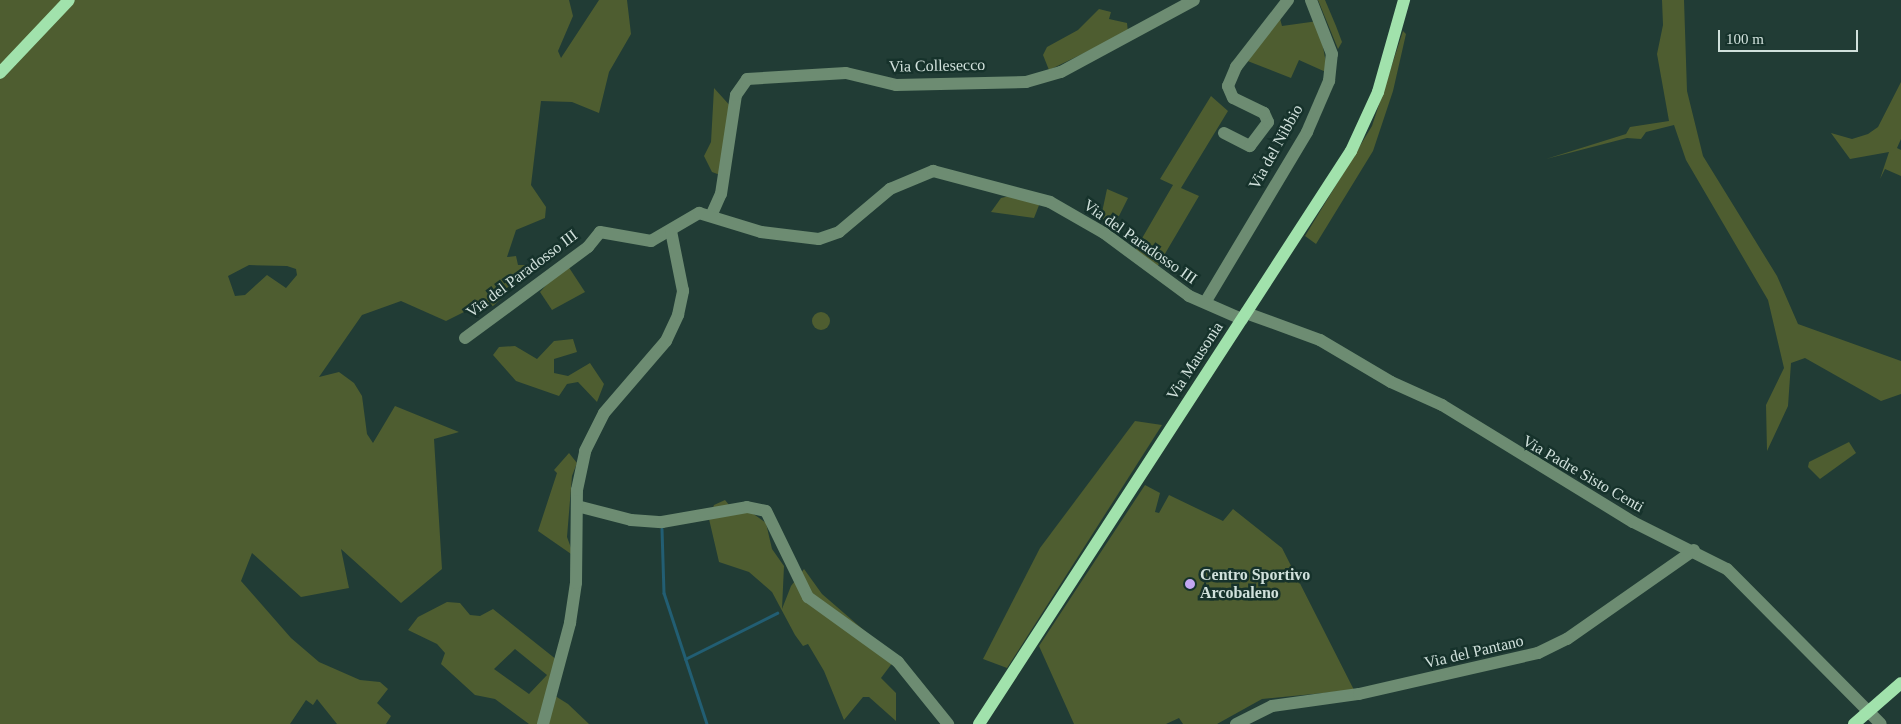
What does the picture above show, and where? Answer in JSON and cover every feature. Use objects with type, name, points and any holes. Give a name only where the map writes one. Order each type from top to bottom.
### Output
[{"type":"main road","points":[[0,73],[69,0]]},
{"type":"main road","name":"Via Mausonia","points":[[979,724],[1358,138],[1383,75],[1404,0]]},
{"type":"main road","points":[[1854,724],[1901,683]]},
{"type":"street","name":"Via Collesecco","points":[[711,216],[721,194],[736,95],[747,79],[846,73],[896,85],[1026,82],[1061,72],[1194,0]]},
{"type":"street","points":[[1224,133],[1250,146],[1268,122],[1264,113],[1233,98],[1228,86],[1236,66],[1288,0]]},
{"type":"street","name":"Via del Nibbio","points":[[1206,301],[1307,132],[1329,81],[1332,54],[1311,0]]},
{"type":"street","name":"Via del Paradosso III","points":[[465,338],[568,257],[588,247],[600,232],[651,240],[671,231],[692,214],[711,216],[762,232],[819,239],[839,232],[890,189],[919,174],[937,171],[1050,202],[1104,233],[1188,296],[1244,316]]},
{"type":"street","points":[[543,724],[570,623],[576,583],[577,506],[585,451],[604,413],[666,341],[678,315],[683,291],[671,231]]},
{"type":"street","name":"Via Padre Sisto Centi","points":[[1244,316],[1332,346],[1391,382],[1452,410],[1633,522],[1694,550],[1738,577],[1870,710],[1881,724]]},
{"type":"street","points":[[577,506],[631,520],[662,522],[747,507],[766,511],[808,597],[898,662],[948,724]]},
{"type":"street","name":"Via del Pantano","points":[[1236,724],[1272,706],[1359,694],[1538,653],[1568,639],[1694,550]]},
{"type":"green space","points":[[0,0],[64,0],[0,68]]},
{"type":"green space","points":[[74,0],[569,0],[573,16],[558,51],[561,58],[599,0],[627,0],[631,34],[609,72],[599,113],[572,102],[541,101],[531,185],[546,207],[545,218],[516,230],[507,257],[516,256],[518,265],[529,265],[531,272],[493,306],[478,305],[446,321],[401,301],[362,315],[319,377],[339,372],[354,383],[362,396],[367,434],[373,443],[395,406],[459,432],[434,439],[442,569],[401,603],[341,549],[349,588],[301,597],[252,553],[241,581],[291,638],[319,662],[360,680],[380,682],[388,689],[377,703],[391,716],[386,724],[337,724],[317,699],[313,705],[306,700],[290,724],[0,724],[0,78]],"holes":[[[249,265],[287,266],[296,269],[297,275],[286,288],[267,275],[245,295],[235,296],[228,276]]]},
{"type":"green space","points":[[1318,0],[1325,0],[1336,26],[1342,42],[1338,49]]},
{"type":"green space","points":[[1662,0],[1684,0],[1687,91],[1703,156],[1777,276],[1798,324],[1901,361],[1901,394],[1881,401],[1805,358],[1791,363],[1788,406],[1767,451],[1766,405],[1784,368],[1768,300],[1686,160],[1674,125],[1646,132],[1641,139],[1627,138],[1546,159],[1626,134],[1630,127],[1669,121],[1657,54],[1663,25]]},
{"type":"green space","points":[[1099,9],[1111,12],[1109,19],[1127,23],[1128,32],[1049,70],[1043,55],[1047,47],[1078,30]]},
{"type":"green space","points":[[1279,15],[1282,26],[1318,21],[1328,73],[1299,60],[1291,78],[1245,60]]},
{"type":"green space","points":[[1403,31],[1406,34],[1393,91],[1373,151],[1316,244],[1305,236],[1372,126]]},
{"type":"green space","points":[[1901,82],[1901,139],[1897,148],[1901,150],[1901,176],[1885,169],[1880,179],[1889,152],[1850,159],[1831,133],[1852,139],[1868,134],[1878,127]]},
{"type":"green space","points":[[714,88],[733,109],[723,176],[712,172],[704,156],[711,142]]},
{"type":"green space","points":[[1211,96],[1228,111],[1181,188],[1199,196],[1156,269],[1134,252],[1173,185],[1160,179]]},
{"type":"green space","points":[[1107,189],[1128,198],[1113,228],[1101,217]]},
{"type":"green space","points":[[1030,191],[1043,195],[1034,218],[991,212],[1001,198]]},
{"type":"green space","points":[[566,263],[585,292],[552,310],[540,292]]},
{"type":"green space","points":[[821,312],[827,315],[830,321],[827,327],[821,330],[815,327],[812,321],[815,315]]},
{"type":"green space","points":[[573,339],[577,352],[554,359],[554,373],[568,376],[590,363],[604,384],[597,402],[578,382],[567,384],[559,396],[516,381],[493,355],[499,347],[515,346],[537,359],[554,341]]},
{"type":"green space","points":[[1135,421],[1162,425],[1007,668],[983,659],[1040,548]]},
{"type":"green space","points":[[1849,442],[1856,453],[1820,479],[1808,467],[1809,462]]},
{"type":"green space","points":[[569,453],[577,463],[572,476],[567,537],[574,556],[538,531],[557,473],[554,470]]},
{"type":"green space","name":"Centro Sportivo Arcobaleno","points":[[1145,485],[1160,493],[1155,512],[1159,513],[1169,495],[1223,521],[1233,509],[1282,548],[1354,690],[1262,699],[1217,724],[1183,724],[1179,718],[1166,724],[1074,724],[1039,646]]},
{"type":"green space","points":[[725,500],[734,511],[748,510],[766,523],[772,549],[784,566],[782,609],[791,586],[804,569],[822,594],[896,658],[881,678],[896,693],[896,721],[869,697],[863,697],[844,720],[824,671],[808,644],[803,646],[795,635],[772,592],[749,572],[719,562],[709,519],[714,505]]},
{"type":"green space","points":[[447,602],[460,603],[470,615],[480,616],[493,609],[557,660],[542,724],[529,724],[495,699],[475,695],[441,664],[445,653],[437,644],[408,630],[418,617]],"holes":[[[515,649],[547,675],[529,694],[494,669]]]},
{"type":"green space","points":[[552,694],[568,704],[589,724],[545,724]]},
{"type":"waterway","points":[[662,529],[664,593],[707,724]]},
{"type":"waterway","points":[[685,659],[777,613]]},
{"type":"place","name":"Centro Sportivo Arcobaleno","points":[[1190,584]]}]
